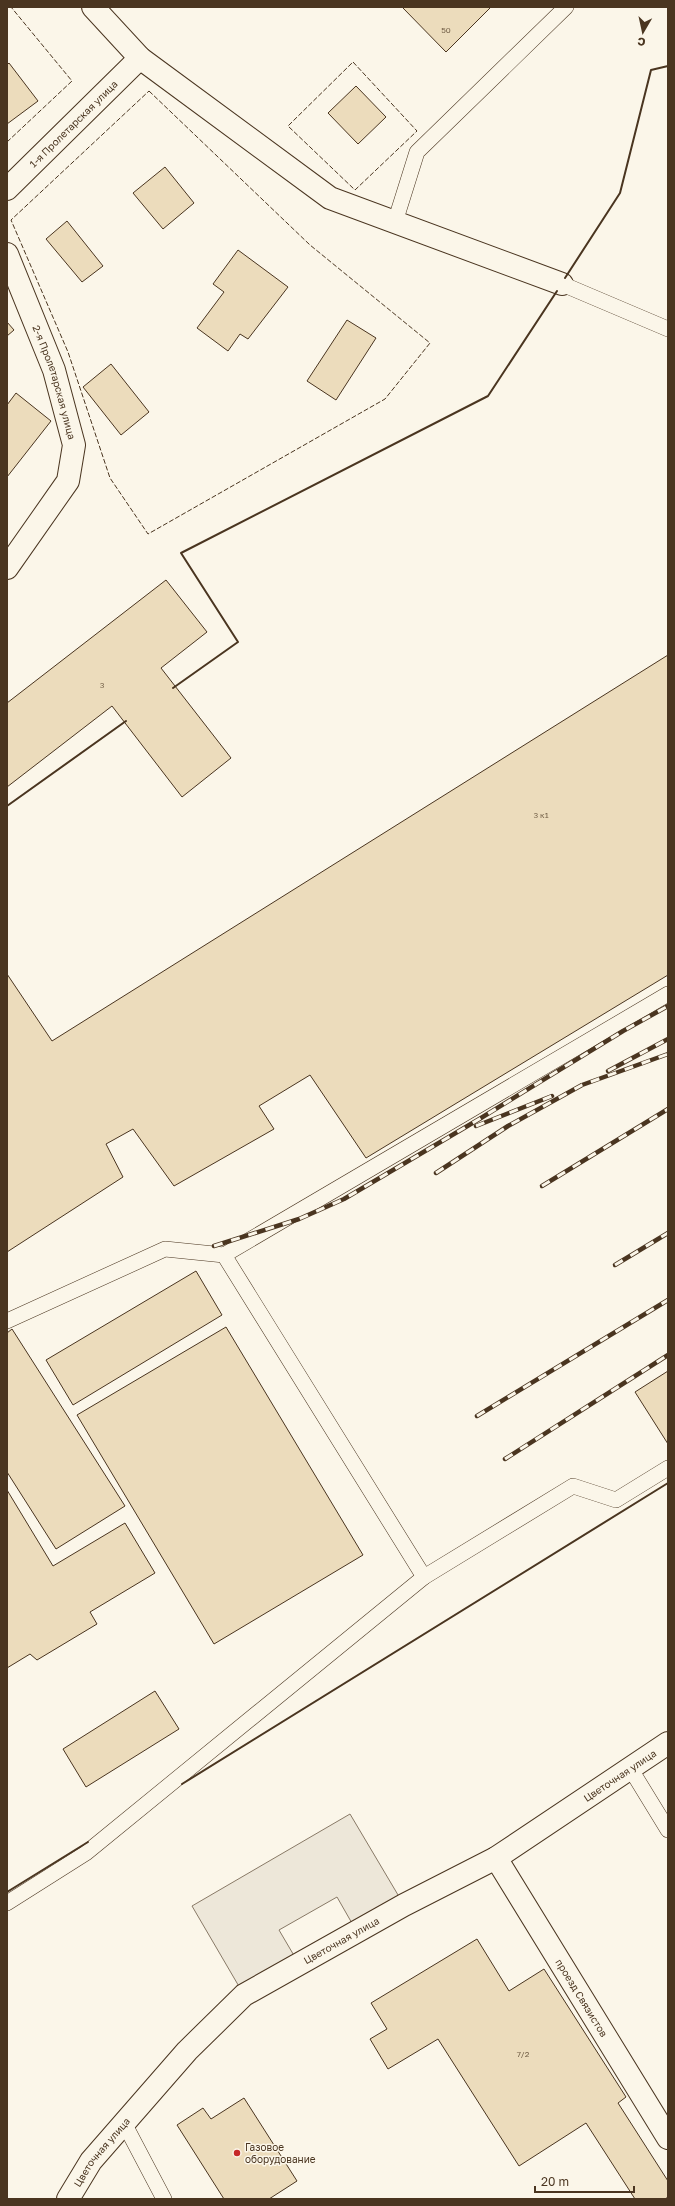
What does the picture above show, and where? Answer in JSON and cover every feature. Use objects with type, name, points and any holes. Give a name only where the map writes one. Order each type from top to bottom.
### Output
[{"type":"street","points":[[93,7],[140,58],[330,198],[562,284]]},
{"type":"street","name":"1-я Пролетарская улица","points":[[7,189],[140,58]]},
{"type":"street","name":"2-я Пролетарская улица","points":[[7,254],[54,370],[74,445],[68,481],[7,568]]},
{"type":"street","name":"Цветочная улица","points":[[68,2199],[91,2161],[187,2051],[244,1995],[404,1905],[496,1858],[668,1743]]},
{"type":"street","name":"проезд Связистов","points":[[496,1858],[668,2138]]},
{"type":"lane","points":[[395,222],[417,152],[566,7]]},
{"type":"lane","points":[[562,284],[668,329]]},
{"type":"lane","points":[[7,1321],[165,1249],[224,1255],[668,994]]},
{"type":"lane","points":[[224,1255],[424,1577]]},
{"type":"lane","points":[[7,1902],[86,1853],[424,1577],[573,1486],[616,1500],[668,1468]]},
{"type":"lane","points":[[630,1768],[668,1830]]},
{"type":"lane","points":[[124,2123],[164,2199]]},
{"type":"shaded area","points":[[350,1814],[404,1905],[357,1932],[337,1897],[279,1930],[299,1964],[244,1995],[192,1906]]},
{"type":"building","points":[[491,7],[446,52],[403,8]]},
{"type":"building","points":[[9,63],[38,101],[7,124],[7,65]]},
{"type":"building","points":[[356,86],[386,117],[358,144],[328,113]]},
{"type":"building","points":[[165,167],[194,203],[163,229],[133,193]]},
{"type":"building","points":[[67,221],[103,266],[82,282],[46,239]]},
{"type":"building","points":[[238,250],[288,287],[248,339],[240,334],[228,351],[197,328],[224,292],[213,284]]},
{"type":"building","points":[[347,320],[376,338],[336,400],[307,381]]},
{"type":"building","points":[[7,322],[14,330],[7,336]]},
{"type":"building","points":[[111,364],[149,412],[121,435],[83,387]]},
{"type":"building","points":[[16,393],[51,421],[7,477],[7,405]]},
{"type":"building","points":[[166,580],[207,632],[161,668],[231,758],[182,797],[112,706],[7,787],[7,703]]},
{"type":"building","points":[[668,655],[668,975],[366,1158],[310,1075],[259,1106],[274,1129],[174,1186],[133,1129],[106,1144],[123,1177],[7,1252],[7,974],[52,1041]]},
{"type":"building","points":[[196,1271],[222,1315],[73,1405],[46,1360]]},
{"type":"building","points":[[226,1327],[363,1555],[214,1644],[77,1415]]},
{"type":"building","points":[[12,1329],[125,1506],[56,1549],[7,1472],[7,1333]]},
{"type":"building","points":[[668,1371],[668,1444],[635,1392]]},
{"type":"building","points":[[7,1490],[53,1566],[125,1523],[155,1573],[90,1612],[97,1624],[37,1660],[30,1654],[7,1668]]},
{"type":"building","points":[[155,1691],[179,1729],[86,1787],[63,1749]]},
{"type":"building","points":[[477,1939],[509,1991],[544,1969],[626,2097],[618,2103],[668,2181],[668,2197],[665,2199],[635,2199],[586,2123],[519,2166],[438,2039],[388,2069],[370,2039],[387,2029],[371,2003]]},
{"type":"building","name":"Газовое оборудование","points":[[244,2098],[297,2181],[269,2199],[224,2199],[177,2125],[203,2108],[211,2119]]},
{"type":"railway","points":[[214,1246],[299,1219],[344,1199],[481,1118],[623,1031],[668,1006]]},
{"type":"railway","points":[[608,1071],[668,1039]]},
{"type":"railway","points":[[436,1173],[508,1126],[582,1085],[668,1054]]},
{"type":"railway","points":[[476,1126],[552,1096]]},
{"type":"railway","points":[[542,1186],[668,1109]]},
{"type":"railway","points":[[615,1265],[668,1233]]},
{"type":"railway","points":[[477,1416],[668,1300]]},
{"type":"railway","points":[[505,1459],[668,1355]]},
{"type":"fence","points":[[7,142],[72,81],[11,7]]},
{"type":"fence","points":[[353,62],[417,131],[355,190],[288,126],[353,62]]},
{"type":"fence","points":[[149,91],[310,245],[430,343],[385,399],[148,534],[110,478],[68,352],[11,220],[149,91]]},
{"type":"wall","points":[[565,278],[620,193],[651,70],[668,66]]},
{"type":"wall","points":[[173,688],[238,642],[181,553],[488,396],[557,291]]},
{"type":"wall","points":[[7,806],[126,721]]},
{"type":"wall","points":[[182,1784],[668,1483]]},
{"type":"wall","points":[[7,1892],[88,1842]]},
{"type":"place","name":"Газовое оборудование","points":[[237,2153]]}]
